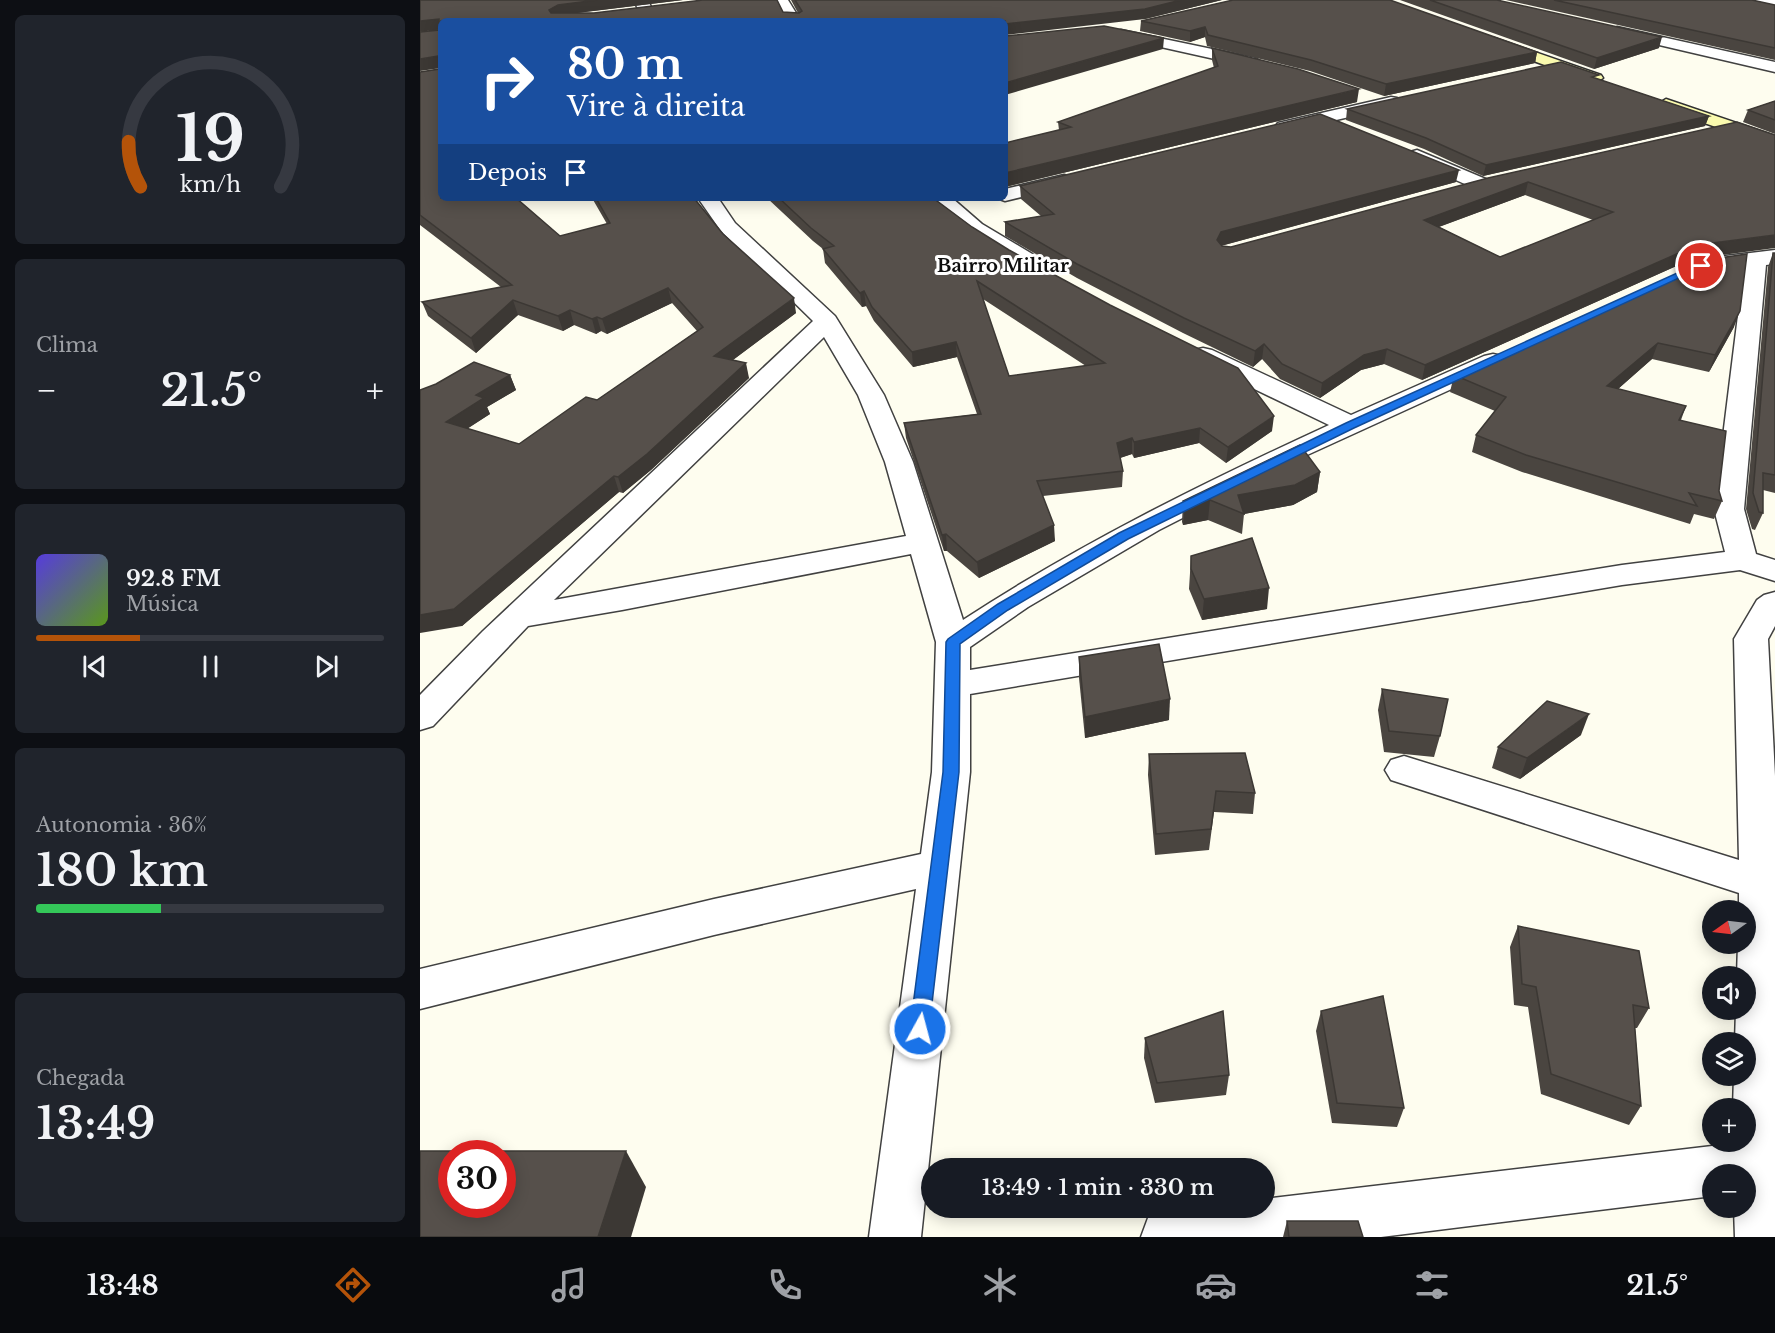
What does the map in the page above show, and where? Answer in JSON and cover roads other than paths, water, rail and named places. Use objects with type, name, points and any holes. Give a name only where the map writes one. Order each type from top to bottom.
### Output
[{"type":"street","points":[[781,0],[792,18]]},
{"type":"street","points":[[1758,0],[1775,3]]},
{"type":"street","points":[[626,14],[649,10]]},
{"type":"street","points":[[1145,25],[1109,31],[1271,68]]},
{"type":"street","points":[[1603,28],[1775,67]]},
{"type":"street","points":[[1482,37],[1613,85]]},
{"type":"street","points":[[1528,72],[1559,65]]},
{"type":"street","points":[[1353,93],[1383,103]]},
{"type":"street","points":[[1264,132],[1406,98]]},
{"type":"street","points":[[1656,100],[1775,142]]},
{"type":"street","points":[[1320,118],[1352,130]]},
{"type":"street","points":[[1701,134],[1732,127]]},
{"type":"street","points":[[1405,151],[1481,184]]},
{"type":"street","points":[[1008,194],[1084,176]]},
{"type":"street","points":[[1449,193],[1502,179]]},
{"type":"street","points":[[710,201],[728,227],[827,321],[871,395],[899,462],[953,642],[951,772],[895,1237]]},
{"type":"street","points":[[967,202],[1004,248],[1062,281]]},
{"type":"street","points":[[1680,276],[1712,263],[1765,258],[1729,509],[1742,560]]},
{"type":"street","points":[[420,717],[519,617],[827,321]]},
{"type":"street","points":[[1187,348],[1350,425]]},
{"type":"street","points":[[953,642],[1003,607],[1123,536],[1350,425],[1510,353]]},
{"type":"street","points":[[519,617],[622,600],[923,542]]},
{"type":"street","points":[[952,685],[1622,575],[1742,560],[1775,571]]},
{"type":"street","points":[[1761,1237],[1757,1166],[1760,883],[1751,639],[1769,607],[1775,602]]},
{"type":"street","points":[[1404,770],[1760,883]]},
{"type":"street","points":[[420,989],[714,917],[938,867]]},
{"type":"street","points":[[1167,1237],[1757,1166]]},
{"type":"district","name":"Bairro Militar","points":[[1003,266]]}]
